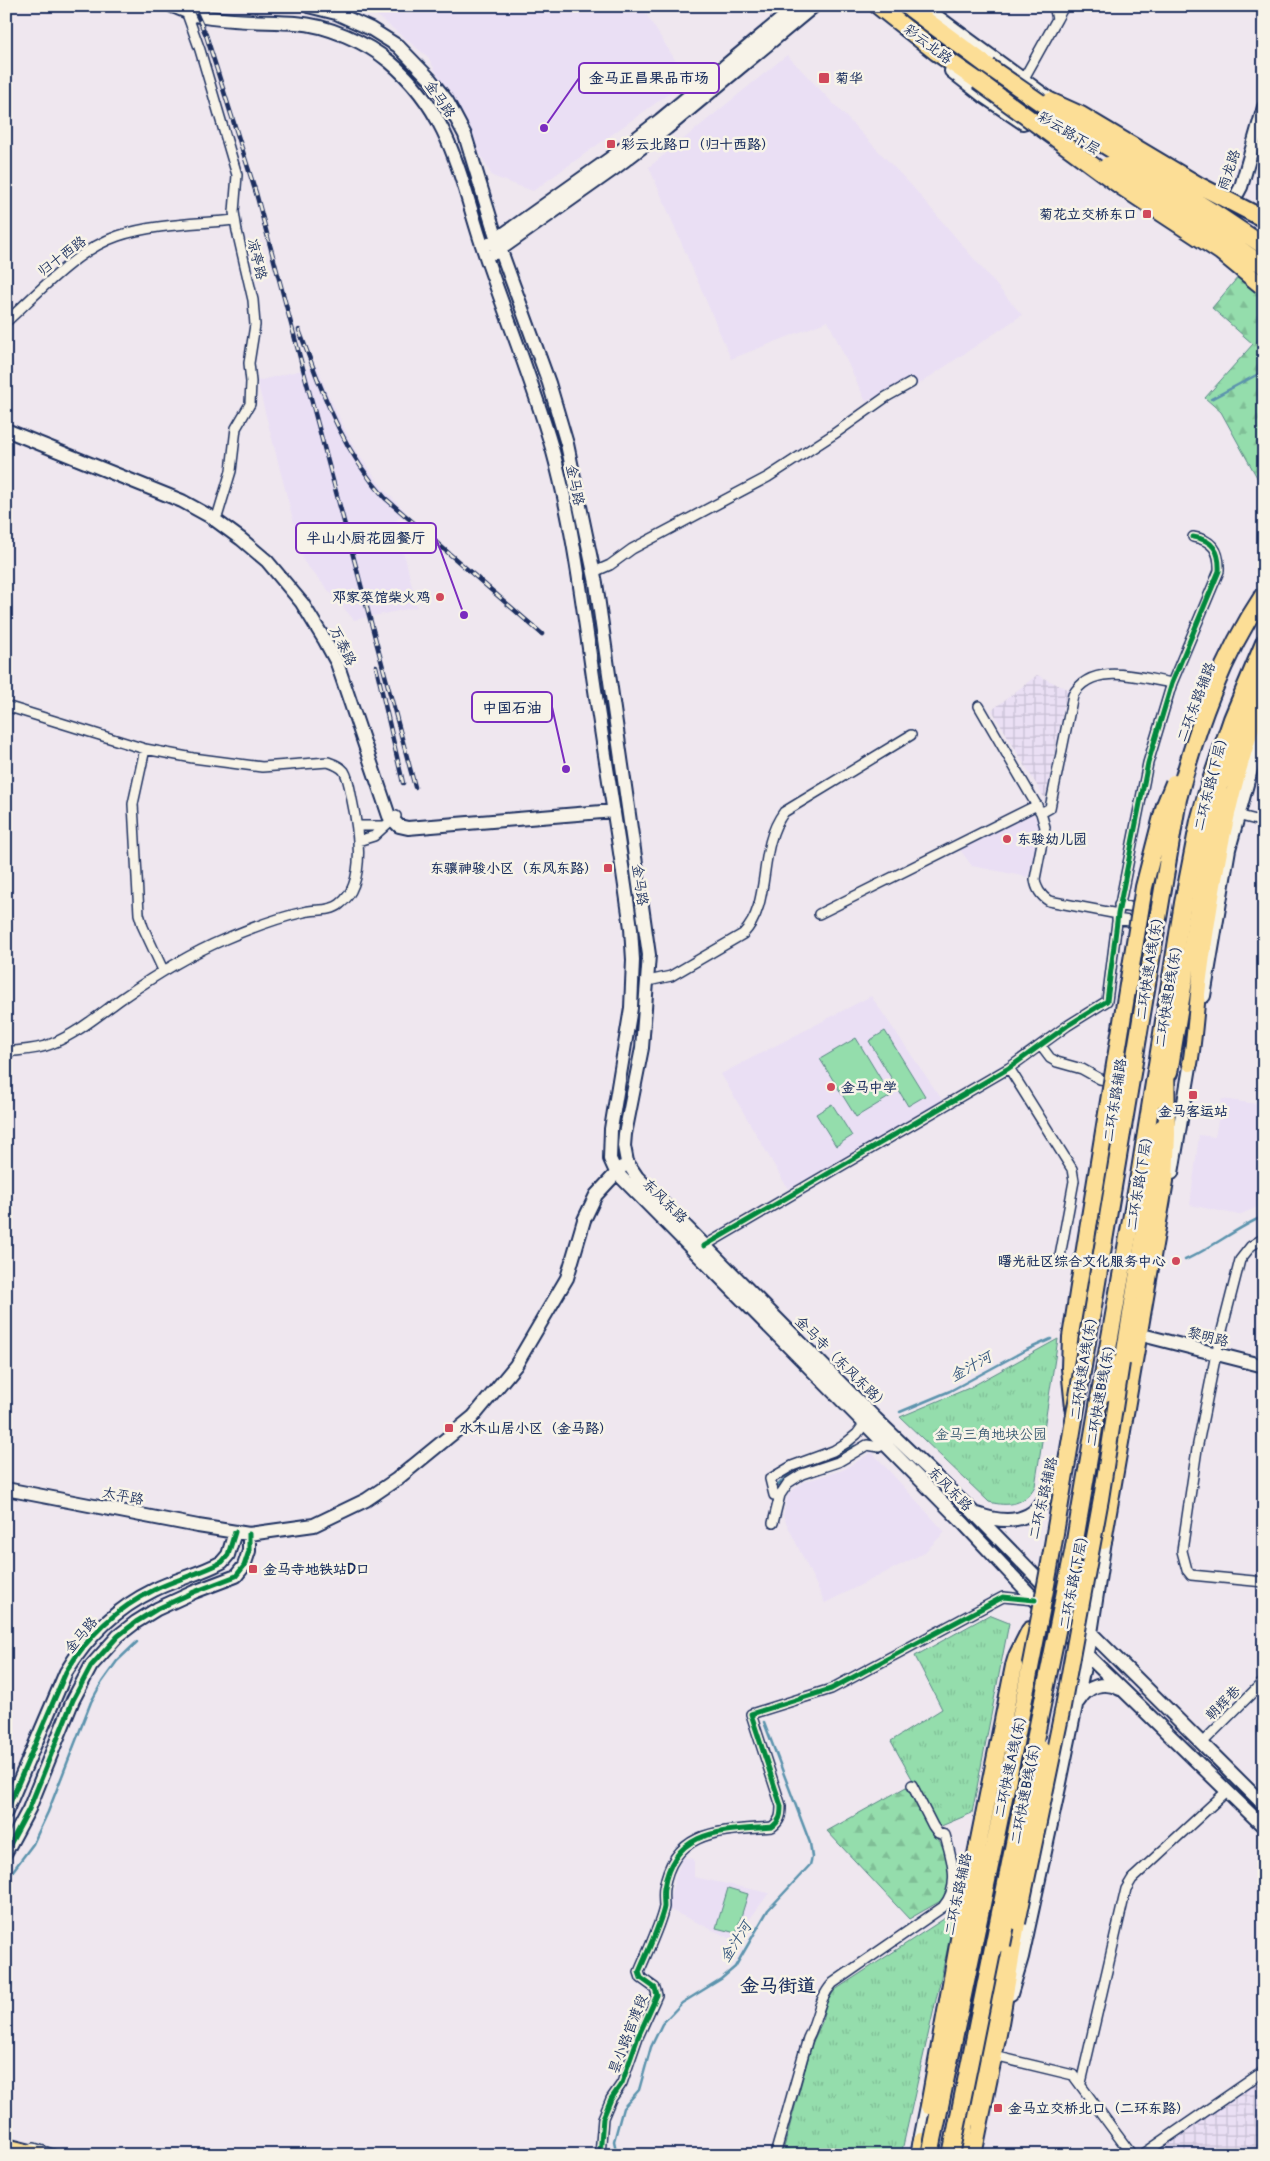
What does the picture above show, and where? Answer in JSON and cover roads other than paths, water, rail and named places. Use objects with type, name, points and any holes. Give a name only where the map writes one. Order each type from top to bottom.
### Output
[{"type":"highway","name":"彩云北路","points":[[878,6],[936,52],[978,81]]},
{"type":"highway","name":"彩云北路","points":[[907,6],[989,67]]},
{"type":"highway","points":[[989,67],[1024,88],[1081,115],[1200,186],[1264,219]]},
{"type":"highway","points":[[989,67],[1080,130],[1214,212],[1264,246]]},
{"type":"highway","points":[[978,81],[1198,220],[1264,266]]},
{"type":"highway","points":[[978,81],[1128,191],[1228,257],[1264,289]]},
{"type":"highway","name":"二环快速A线(东)","points":[[922,2152],[973,1940],[1032,1663],[1069,1456],[1170,841],[1189,758],[1200,724],[1219,675],[1264,590]]},
{"type":"highway","name":"二环快速B线(东)","points":[[951,2155],[1073,1552],[1140,1170],[1175,950],[1199,821],[1239,698],[1264,643]]},
{"type":"highway","points":[[1221,751],[1264,665]]},
{"type":"highway","points":[[1073,1435],[1075,1416],[1070,1354],[1074,1316],[1144,886],[1168,798],[1189,758]]},
{"type":"highway","points":[[1103,1542],[1165,1181],[1167,1134],[1166,1069],[1174,991],[1175,950]]},
{"type":"highway","points":[[922,2152],[962,1924],[1014,1666],[1023,1642],[1030,1630]]},
{"type":"highway","points":[[961,2155],[972,2054]]},
{"type":"highway","points":[[6,2147],[38,2155]]},
{"type":"main road","name":"金马路","points":[[172,6],[198,16],[254,22],[299,23],[332,31],[364,46],[389,61],[418,91],[434,112],[450,143],[484,251],[534,389],[561,487],[580,587],[631,928],[633,960],[631,1008],[611,1129],[610,1158],[616,1172]]},
{"type":"main road","name":"金马路","points":[[308,6],[336,13],[370,29],[398,46],[429,78],[447,101],[465,135],[499,245],[549,383],[567,444],[594,572],[649,955],[642,1048],[625,1134],[624,1146],[627,1162]]},
{"type":"main road","points":[[499,245],[660,120],[797,6]]},
{"type":"main road","points":[[484,251],[499,245],[667,128],[814,6]]},
{"type":"main road","name":"彩云路下层","points":[[869,6],[996,105],[1264,272]]},
{"type":"main road","name":"彩云路下层","points":[[923,6],[1023,80],[1152,170],[1264,237]]},
{"type":"main road","name":"雨龙路","points":[[1212,239],[1242,187],[1264,107]]},
{"type":"main road","name":"万泰路","points":[[6,421],[184,495],[218,514],[271,556],[291,577],[330,636],[342,661],[391,821]]},
{"type":"main road","name":"万泰路","points":[[6,430],[182,501],[226,528],[267,561],[302,603],[336,663],[391,821]]},
{"type":"main road","name":"二环东路辅路","points":[[922,2152],[1035,1600],[1073,1435],[1088,1357],[1176,822],[1197,741],[1225,666],[1264,590]]},
{"type":"main road","name":"二环东路(下层)","points":[[961,2155],[1095,1473],[1110,1361],[1202,810],[1219,743],[1264,636]]},
{"type":"main road","name":"二环东路(下层)","points":[[974,2155],[1000,2029],[1018,1923],[1062,1712],[1099,1514],[1209,839],[1220,787],[1236,732],[1264,665]]},
{"type":"main road","points":[[1236,732],[1246,715],[1264,694]]},
{"type":"main road","points":[[1190,1064],[1200,976],[1231,797],[1264,694]]},
{"type":"main road","points":[[1000,2029],[1022,1958],[1091,1633],[1103,1542],[1117,1500],[1224,873],[1237,815],[1264,723]]},
{"type":"main road","points":[[391,821],[613,807]]},
{"type":"main road","name":"太平路","points":[[6,1489],[249,1534],[314,1525],[366,1500],[397,1479],[473,1417],[516,1365],[566,1278],[584,1220],[596,1195],[627,1162]]},
{"type":"main road","name":"金马寺（东风东路）","points":[[627,1162],[637,1177],[704,1246],[876,1419],[974,1512],[1040,1581]]},
{"type":"main road","name":"东风东路","points":[[616,1172],[865,1423],[1086,1654],[1264,1828]]},
{"type":"main road","name":"黎明路","points":[[1146,1336],[1264,1366]]},
{"type":"main road","points":[[974,1512],[992,1520],[1010,1522],[1026,1517],[1051,1494],[1066,1465]]},
{"type":"main road","name":"金马路","points":[[6,1812],[66,1672],[82,1648],[108,1620],[129,1604],[154,1590],[222,1562],[228,1554],[235,1532]]},
{"type":"main road","name":"金马路","points":[[6,1852],[29,1809],[73,1700],[91,1666],[118,1636],[136,1622],[157,1609],[236,1576],[244,1566],[249,1534]]},
{"type":"main road","points":[[1040,1581],[1264,1805]]},
{"type":"main road","points":[[1076,1706],[1084,1693],[1096,1685],[1112,1685],[1125,1692]]},
{"type":"street","points":[[1054,6],[1057,19]]},
{"type":"street","points":[[1023,80],[1064,6]]},
{"type":"street","name":"凉亭路","points":[[186,11],[200,50],[237,175],[235,220],[253,300],[255,325],[249,364],[251,382],[250,404],[236,428],[231,471],[218,514]]},
{"type":"street","name":"归十西路","points":[[6,322],[50,281],[89,251],[118,237],[155,229],[235,220]]},
{"type":"street","points":[[594,572],[610,565],[632,549],[768,477],[886,397],[911,383]]},
{"type":"street","points":[[704,1246],[1009,1068],[1067,1026],[1107,1001],[1118,913],[1148,764],[1172,683],[1219,571],[1219,560],[1214,548],[1205,539],[1193,537]]},
{"type":"street","points":[[1042,813],[1050,808],[1073,695],[1078,687],[1096,676],[1109,674],[1172,683]]},
{"type":"street","points":[[6,706],[145,749],[262,767],[328,762],[338,765],[344,772],[349,784],[358,840],[354,884],[352,891],[341,904],[333,908],[305,912],[253,927],[203,948],[163,970],[78,1030],[51,1044],[34,1049],[6,1052]]},
{"type":"street","points":[[979,706],[1042,813],[1045,827],[1035,879],[1036,886],[1045,898],[1049,901],[1118,913],[1160,913]]},
{"type":"street","points":[[648,980],[671,976],[743,934],[752,925],[758,913],[768,846],[772,832],[784,812],[911,735]]},
{"type":"street","points":[[145,749],[132,804],[139,914],[163,970]]},
{"type":"street","points":[[819,914],[1037,805]]},
{"type":"street","points":[[1237,815],[1264,822]]},
{"type":"street","points":[[357,826],[391,821]]},
{"type":"street","points":[[358,840],[374,836],[391,821]]},
{"type":"street","points":[[1118,913],[1129,921],[1157,930]]},
{"type":"street","points":[[1041,1046],[1050,1058],[1057,1062],[1082,1069],[1100,1079],[1132,1085]]},
{"type":"street","points":[[1009,1068],[1072,1169],[1074,1181],[1060,1256]]},
{"type":"street","points":[[1264,1238],[1245,1252],[1240,1260],[1216,1354],[1197,1449],[1182,1552],[1187,1570],[1191,1574],[1264,1582]]},
{"type":"street","points":[[780,1495],[774,1495],[770,1479],[792,1466],[833,1451],[857,1434],[865,1423]]},
{"type":"street","points":[[773,1523],[780,1495],[788,1483],[802,1474],[838,1462],[867,1445],[878,1448],[884,1444]]},
{"type":"street","name":"昙小路官渡段","points":[[600,2155],[603,2118],[611,2099],[622,2083],[638,2037],[657,1995],[655,1988],[641,1978],[639,1972],[664,1908],[664,1888],[671,1866],[680,1850],[696,1838],[718,1832],[772,1827],[778,1822],[781,1815],[781,1806],[751,1714],[832,1689],[1003,1597],[1035,1600]]},
{"type":"street","name":"朝辉巷","points":[[1201,1744],[1264,1682]]},
{"type":"street","points":[[775,2155],[808,2038],[816,2023],[821,1999],[826,1991],[840,1978],[916,1928],[943,1907],[952,1893],[953,1862],[945,1835],[938,1833],[933,1826],[912,1785]]},
{"type":"street","points":[[1081,2083],[1126,1889],[1132,1879],[1227,1791]]},
{"type":"street","points":[[994,2056],[1073,2075],[1081,2083],[1090,2100],[1132,2155]]},
{"type":"street","points":[[1142,2155],[1264,2070]]},
{"type":"street","points":[[6,2140],[55,2155]]},
{"type":"waterway","points":[[1211,399],[1264,371]]},
{"type":"waterway","name":"金汁河","points":[[1185,1260],[1264,1216]]},
{"type":"waterway","name":"金汁河","points":[[900,1412],[950,1391],[1022,1352],[1051,1339]]},
{"type":"waterway","name":"金汁河","points":[[833,1455],[855,1446]]},
{"type":"waterway","name":"金汁河","points":[[776,1487],[795,1469]]},
{"type":"waterway","points":[[6,1880],[33,1844],[48,1812],[91,1702],[102,1682],[117,1661],[137,1642]]},
{"type":"waterway","name":"金汁河","points":[[617,2155],[614,2141],[623,2108],[639,2090],[651,2047],[662,2024],[682,2003],[721,1979],[735,1967],[768,1910],[810,1865],[812,1857],[810,1843],[764,1722]]},
{"type":"railway","points":[[193,6],[206,35],[256,193],[415,787]]},
{"type":"railway","points":[[299,330],[334,418],[344,439],[369,479],[385,498],[542,634]]},
{"type":"railway","points":[[376,666],[403,783]]},
{"type":"place","name":"菊华","points":[[824,78]]},
{"type":"place","name":"金马正昌果品市场","points":[[544,128]]},
{"type":"place","name":"彩云北路口（归十西路）","points":[[611,144]]},
{"type":"place","name":"菊花立交桥东口","points":[[1147,214]]},
{"type":"place","name":"邓家菜馆柴火鸡","points":[[440,597]]},
{"type":"place","name":"半山小厨花园餐厅","points":[[464,615]]},
{"type":"place","name":"中国石油","points":[[566,769]]},
{"type":"place","name":"东骏幼儿园","points":[[1007,839]]},
{"type":"place","name":"东骧神骏小区（东风东路）","points":[[608,868]]},
{"type":"place","name":"金马中学","points":[[831,1087]]},
{"type":"place","name":"金马客运站","points":[[1193,1095]]},
{"type":"place","name":"曙光社区综合文化服务中心","points":[[1176,1261]]},
{"type":"place","name":"水木山居小区（金马路）","points":[[449,1428]]},
{"type":"place","name":"金马寺地铁站D口","points":[[253,1569]]},
{"type":"place","name":"金马立交桥北口（二环东路）","points":[[998,2108]]},
{"type":"district","name":"金马街道","points":[[778,1986]]},
{"type":"park label","name":"金马三角地块公园","points":[[991,1434]]}]
